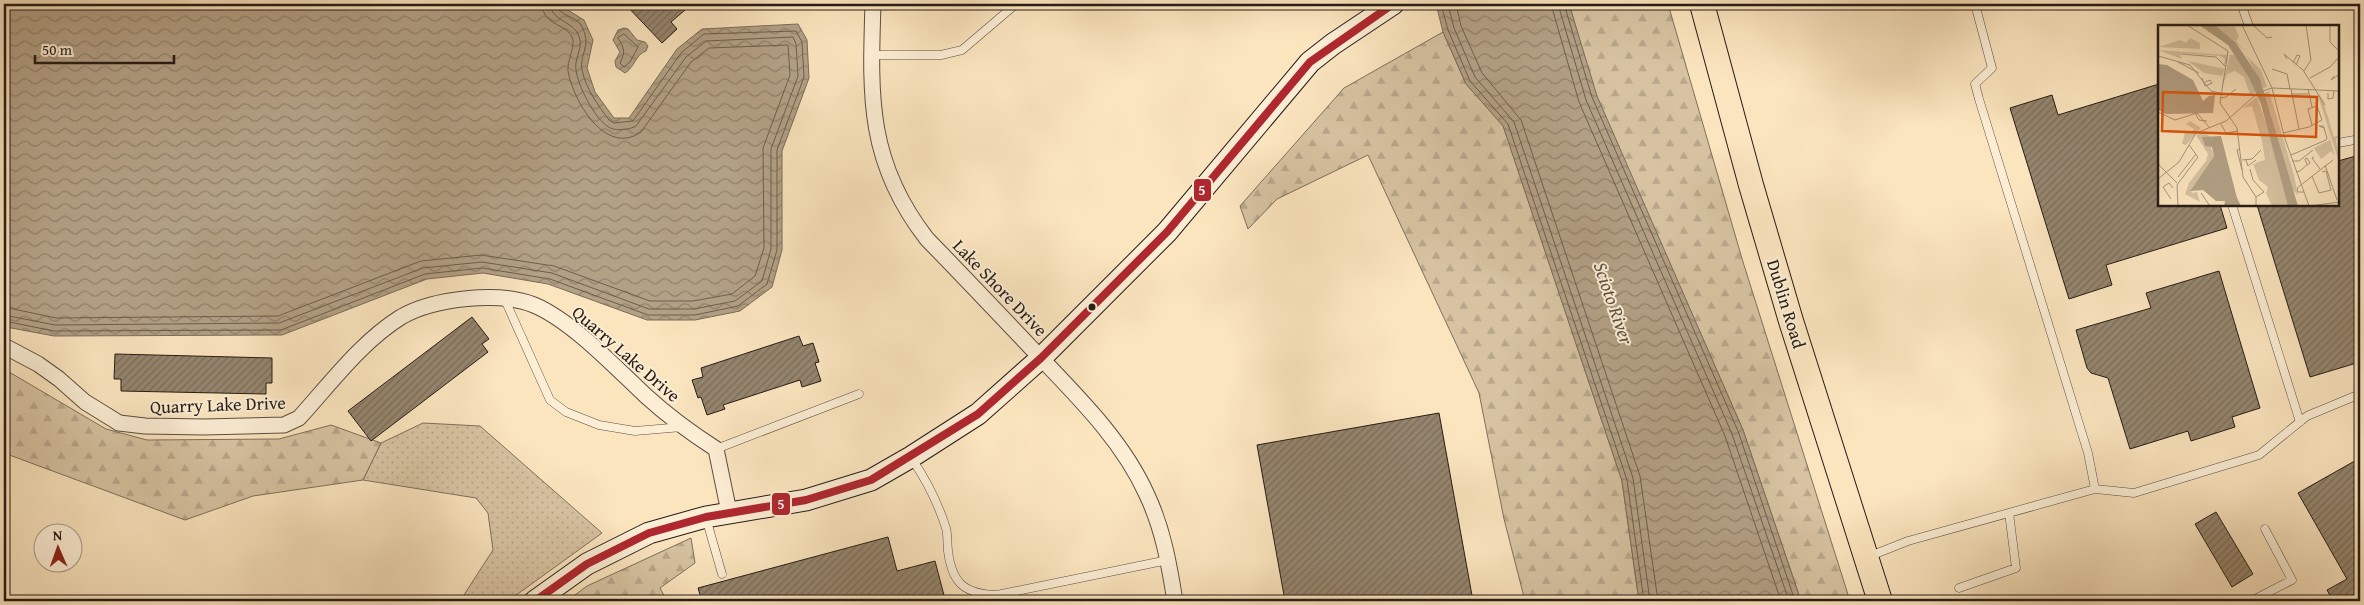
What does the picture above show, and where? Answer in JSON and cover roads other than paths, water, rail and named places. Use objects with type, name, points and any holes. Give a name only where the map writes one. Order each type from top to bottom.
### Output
[{"type":"main road","points":[[535,601],[587,564],[649,533],[729,512],[806,500],[871,480],[978,414],[1041,358],[1167,232],[1310,62],[1393,4]]},
{"type":"main road","name":"Dublin Road","points":[[1702,4],[1762,222],[1828,441],[1880,601]]},
{"type":"street","name":"Lake Shore Drive","points":[[873,4],[872,102],[878,142],[892,183],[906,209],[927,239],[1041,358],[1100,424],[1129,461],[1157,519],[1168,560],[1175,601]]},
{"type":"street","name":"Quarry Lake Drive","points":[[4,346],[38,364],[59,379],[85,402],[119,423],[204,428],[284,425],[298,418],[368,343],[402,317],[428,306],[458,299],[484,298],[505,300],[534,305],[566,325],[609,360],[682,427],[716,449]]},
{"type":"street","points":[[716,449],[729,512]]},
{"type":"lane","points":[[872,55],[941,55],[962,50],[1016,4]]},
{"type":"lane","points":[[1975,4],[1992,68],[1975,84],[1978,99],[2088,453],[2096,489]]},
{"type":"lane","points":[[2240,4],[2249,25]]},
{"type":"lane","points":[[2339,143],[2360,139]]},
{"type":"lane","points":[[2232,206],[2300,422]]},
{"type":"lane","points":[[505,300],[550,400],[566,412],[598,425],[635,431],[682,427]]},
{"type":"lane","points":[[716,449],[859,394]]},
{"type":"lane","points":[[1865,557],[1908,541],[2096,489],[2134,493],[2259,454],[2307,416],[2360,394]]},
{"type":"lane","points":[[911,457],[939,506],[947,531],[948,551],[954,578],[965,589],[980,595],[997,595],[1168,560]]},
{"type":"lane","points":[[1959,588],[2016,568],[2009,513]]},
{"type":"lane","points":[[706,517],[722,574]]},
{"type":"lane","points":[[2258,601],[2257,598],[2292,580],[2265,529]]},
{"type":"water","points":[[4,4],[558,4],[584,20],[593,40],[587,68],[595,92],[614,118],[629,118],[677,49],[702,29],[798,24],[807,40],[809,78],[782,151],[782,250],[772,287],[740,311],[695,320],[647,320],[548,284],[483,273],[427,279],[282,335],[54,336],[6,327],[4,325]]},
{"type":"water","name":"Scioto River","points":[[1436,4],[1569,4],[1597,96],[1743,430],[1801,601],[1639,601],[1622,481],[1503,126],[1466,84],[1443,32]]},
{"type":"water","points":[[628,29],[637,40],[645,42],[648,46],[646,51],[639,55],[631,68],[625,73],[616,67],[615,61],[620,52],[613,40],[618,30]]}]
